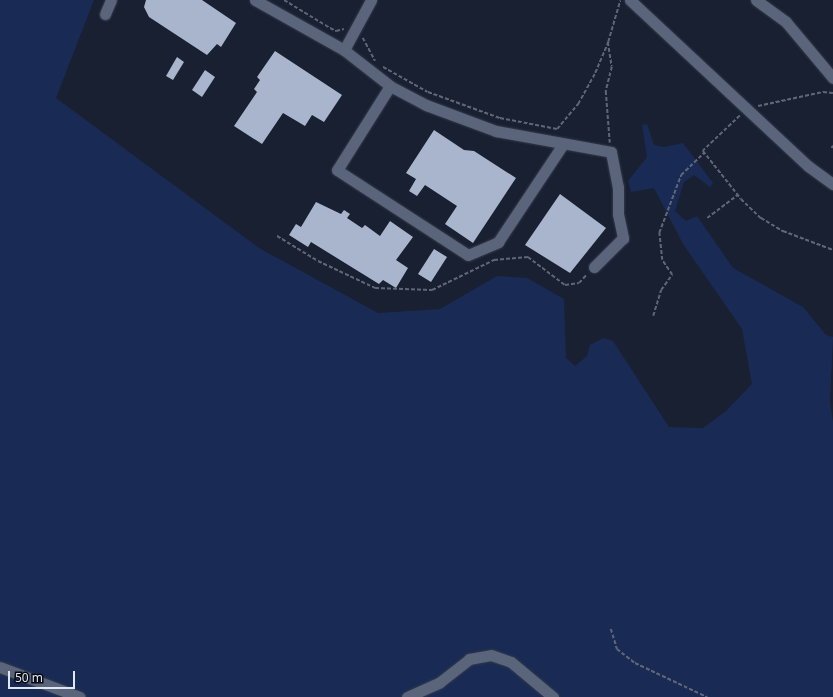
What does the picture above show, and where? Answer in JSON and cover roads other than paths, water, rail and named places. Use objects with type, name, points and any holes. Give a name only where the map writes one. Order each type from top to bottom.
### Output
[{"type":"street","points":[[105,14],[111,0]]},
{"type":"street","points":[[256,0],[344,50],[390,86],[426,105],[496,131],[610,152],[618,187],[618,214],[623,238],[594,267]]},
{"type":"street","points":[[344,50],[360,24],[371,0]]},
{"type":"street","points":[[630,0],[748,108],[808,166],[833,184]]},
{"type":"street","points":[[756,0],[786,22],[833,78]]},
{"type":"street","points":[[390,86],[337,170],[468,255],[498,242],[563,144]]},
{"type":"street","points":[[407,697],[440,682],[469,659],[491,655],[511,662],[553,697]]},
{"type":"street","points":[[0,667],[80,697]]}]
